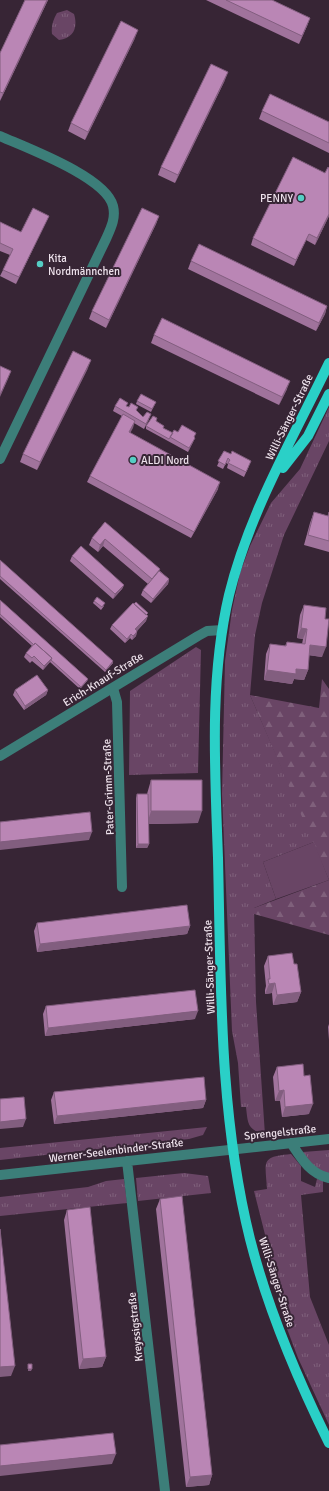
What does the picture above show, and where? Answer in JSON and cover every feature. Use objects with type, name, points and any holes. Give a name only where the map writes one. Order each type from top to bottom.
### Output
[{"type":"main road","name":"Willi-Sänger-Straße","points":[[329,363],[271,482],[243,548],[230,593],[222,630],[217,683],[215,764],[222,1011],[234,1149],[250,1238],[269,1302],[303,1390],[329,1443]]},
{"type":"main road","name":"Willi-Sänger-Straße","points":[[271,482],[308,436],[329,394]]},
{"type":"street","points":[[0,136],[89,178],[107,194],[113,205],[114,216],[106,239],[0,459]]},
{"type":"street","name":"Erich-Knauf-Straße","points":[[0,756],[198,636],[207,631],[222,630]]},
{"type":"street","name":"Pater-Grimm-Straße","points":[[113,688],[117,702],[122,887]]},
{"type":"street","name":"Sprengelstraße","points":[[234,1149],[329,1139]]},
{"type":"street","points":[[291,1143],[303,1161],[314,1172],[329,1178]]},
{"type":"street","name":"Werner-Seelenbinder-Straße","points":[[0,1175],[234,1149]]},
{"type":"street","name":"Kreyssigstraße","points":[[127,1161],[165,1491]]},
{"type":"green space","points":[[67,10],[74,14],[74,31],[68,37],[59,40],[52,34],[54,18],[57,13]]},
{"type":"green space","points":[[329,407],[329,441],[284,535],[262,603],[255,635],[250,695],[314,842],[263,862],[276,899],[254,908],[256,1002],[265,1135],[252,1128],[248,1122],[246,1107],[241,1107],[238,1063],[232,1031],[222,794],[225,661],[232,610],[240,573],[250,546],[271,503],[300,469]]},
{"type":"green space","points":[[196,647],[201,650],[198,773],[129,775],[130,691]]},
{"type":"green space","points":[[322,679],[329,689],[329,880],[250,695],[319,708]]},
{"type":"green space","points":[[314,842],[329,880],[276,899],[263,862]]},
{"type":"green space","points":[[329,880],[329,935],[254,914],[254,908]]},
{"type":"green space","points":[[207,1127],[203,1135],[189,1139],[0,1160],[0,1148]]},
{"type":"green space","points":[[329,1150],[329,1175],[321,1172],[313,1166],[303,1152]]},
{"type":"green space","points":[[291,1154],[301,1166],[301,1181],[315,1187],[317,1179],[323,1180],[323,1192],[301,1195],[310,1297],[329,1345],[329,1425],[298,1358],[283,1318],[277,1282],[254,1191],[267,1189],[266,1166],[270,1159],[281,1155]]},
{"type":"green space","points":[[184,1173],[208,1176],[211,1193],[138,1201],[136,1178]]},
{"type":"green space","points":[[124,1179],[127,1203],[0,1216],[0,1197],[88,1187],[106,1181]]},
{"type":"building","points":[[25,0],[47,0],[3,93],[0,92],[0,53]]},
{"type":"building","points":[[226,0],[272,0],[310,18],[302,36]]},
{"type":"building","points":[[121,21],[138,30],[88,132],[71,123]]},
{"type":"building","points":[[211,64],[228,72],[178,175],[161,167]]},
{"type":"building","points":[[270,94],[329,122],[329,143],[262,111]]},
{"type":"building","name":"PENNY","points":[[293,157],[325,173],[328,167],[329,168],[329,214],[317,238],[309,234],[296,260],[253,238]]},
{"type":"building","points":[[33,208],[49,216],[19,277],[3,270],[13,249],[0,243],[0,222],[21,232]]},
{"type":"building","points":[[142,208],[159,216],[109,320],[92,311]]},
{"type":"building","points":[[199,244],[327,306],[319,323],[191,261]]},
{"type":"building","points":[[162,318],[290,381],[282,397],[154,335]]},
{"type":"building","points":[[73,351],[91,360],[40,462],[23,454]]},
{"type":"building","points":[[0,366],[11,371],[0,395]]},
{"type":"building","points":[[141,394],[156,402],[152,409],[137,401]]},
{"type":"building","points":[[120,398],[128,403],[126,406],[129,407],[131,403],[138,407],[136,410],[143,417],[147,412],[151,414],[146,424],[115,406]]},
{"type":"building","name":"ALDI Nord","points":[[123,414],[135,421],[129,432],[220,482],[194,532],[90,476]]},
{"type":"building","points":[[153,416],[157,418],[156,421],[164,426],[163,428],[173,433],[169,439],[146,426]]},
{"type":"building","points":[[182,425],[196,433],[195,438],[189,448],[170,437],[174,430],[178,432]]},
{"type":"building","points":[[224,451],[231,454],[232,451],[251,461],[246,472],[228,463],[230,460],[228,458],[225,465],[218,461]]},
{"type":"building","points":[[314,512],[328,516],[329,512],[329,541],[308,535]]},
{"type":"building","points":[[105,522],[160,569],[152,579],[105,539],[100,545],[92,538]]},
{"type":"building","points":[[81,546],[124,585],[115,594],[72,556]]},
{"type":"building","points":[[0,560],[113,661],[106,670],[0,576]]},
{"type":"building","points":[[159,571],[169,579],[153,599],[143,590]]},
{"type":"building","points":[[97,597],[105,603],[102,607],[94,601]]},
{"type":"building","points":[[0,600],[88,679],[81,687],[51,660],[52,658],[35,643],[34,645],[0,614]]},
{"type":"building","points":[[136,602],[148,613],[146,615],[134,604]]},
{"type":"building","points":[[133,603],[148,616],[135,629],[137,631],[136,633],[133,636],[131,634],[127,639],[112,625]]},
{"type":"building","points":[[304,605],[326,608],[325,619],[329,619],[326,647],[310,645],[308,670],[296,669],[296,674],[267,670],[270,644],[286,646],[287,642],[305,644],[307,629],[301,628]]},
{"type":"building","points":[[35,643],[52,658],[44,666],[34,656],[32,658],[26,653]]},
{"type":"building","points":[[37,675],[48,690],[25,706],[15,690]]},
{"type":"building","points":[[151,780],[202,780],[202,811],[151,811]]},
{"type":"building","points":[[137,794],[148,794],[149,844],[138,844]]},
{"type":"building","points":[[90,812],[92,832],[0,842],[0,822]]},
{"type":"building","points":[[187,905],[190,926],[40,944],[37,923]]},
{"type":"building","points":[[292,953],[294,964],[297,964],[301,992],[277,995],[275,983],[269,984],[268,956]]},
{"type":"building","points":[[195,990],[198,1011],[48,1028],[46,1006]]},
{"type":"building","points":[[303,1064],[304,1076],[310,1075],[313,1104],[285,1107],[284,1090],[279,1091],[277,1067]]},
{"type":"building","points":[[204,1077],[206,1100],[57,1116],[54,1092]]},
{"type":"building","points":[[24,1097],[26,1119],[0,1122],[0,1099]]},
{"type":"building","points":[[182,1196],[212,1475],[190,1477],[160,1199]]},
{"type":"building","points":[[90,1207],[106,1357],[83,1359],[67,1210]]},
{"type":"building","points":[[0,1229],[15,1366],[0,1367]]},
{"type":"building","points":[[28,1364],[32,1364],[32,1369],[28,1369]]},
{"type":"building","points":[[113,1433],[116,1454],[0,1466],[0,1445]]},
{"type":"place","name":"PENNY","points":[[301,198]]},
{"type":"place","name":"Kita Nordmännchen","points":[[40,264]]},
{"type":"place","name":"ALDI Nord","points":[[133,460]]}]
